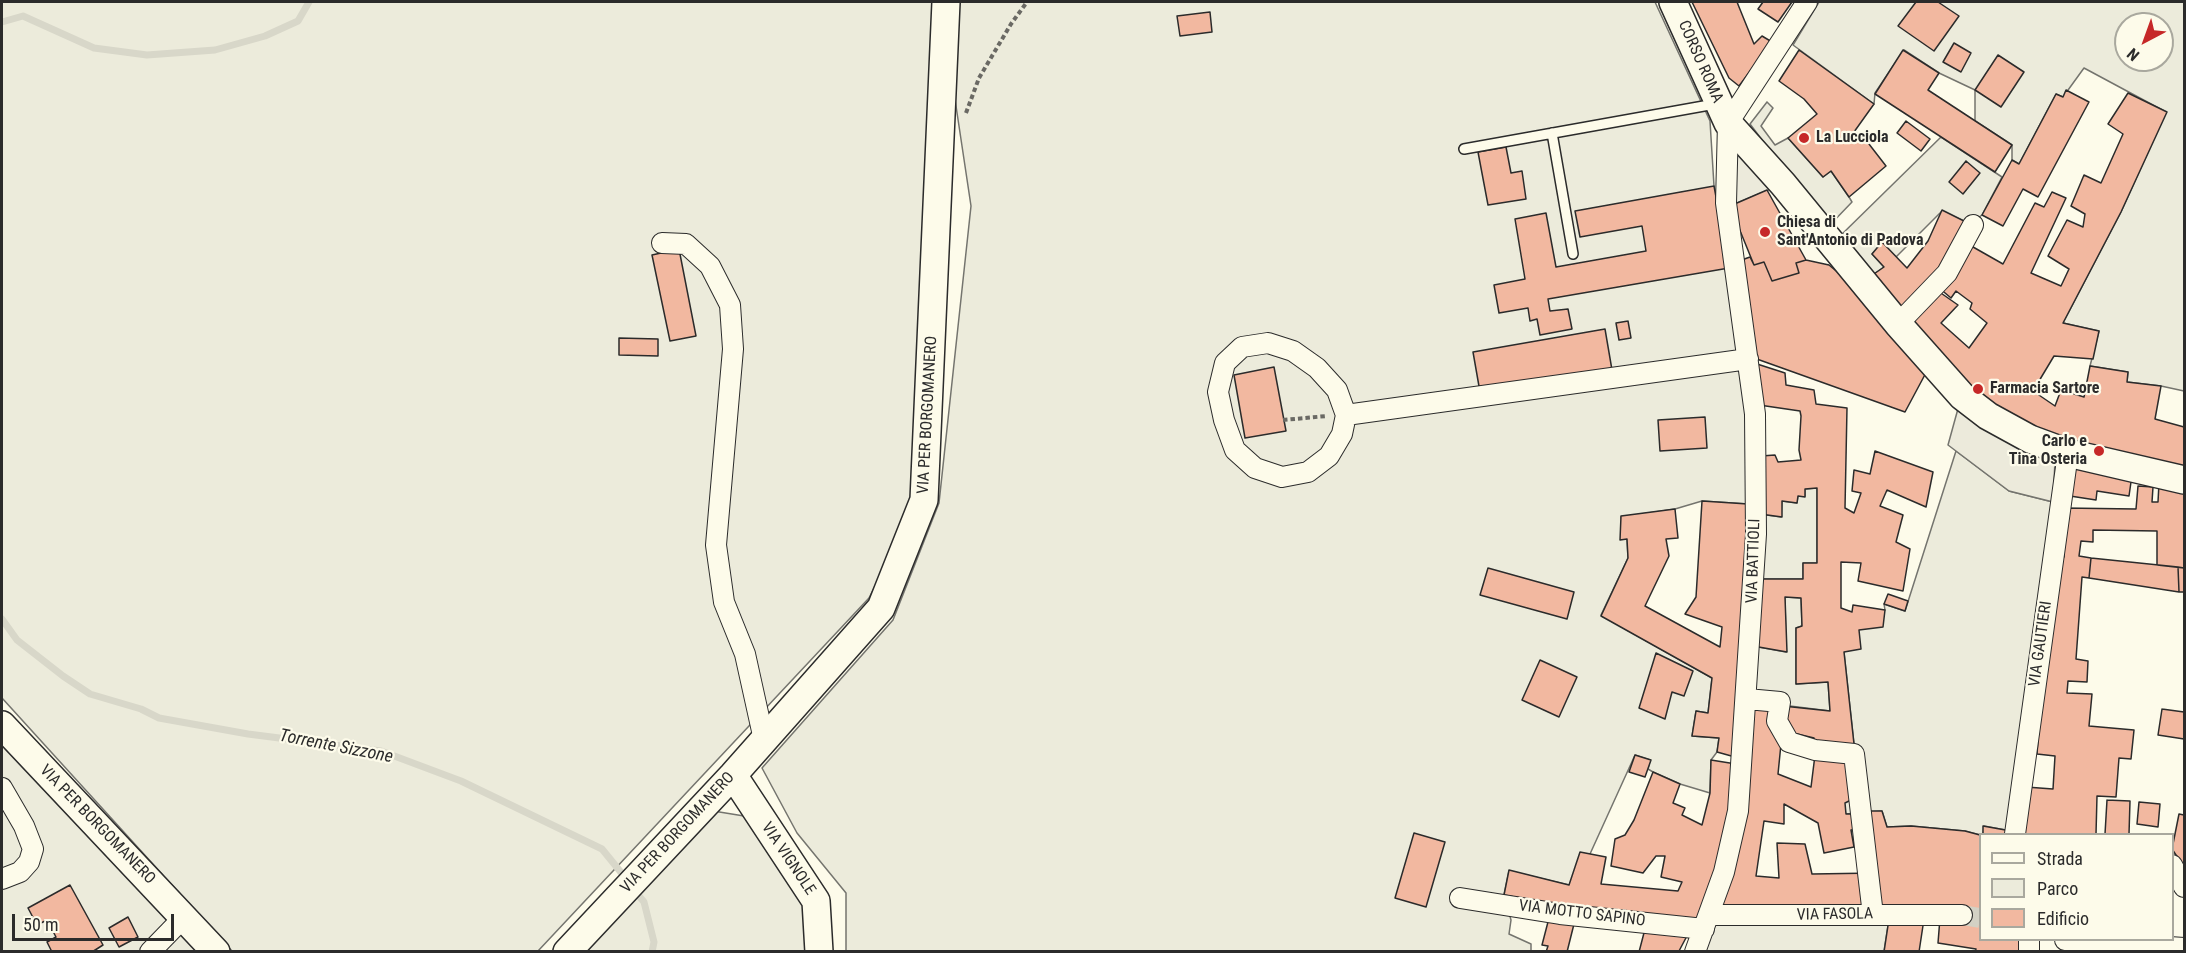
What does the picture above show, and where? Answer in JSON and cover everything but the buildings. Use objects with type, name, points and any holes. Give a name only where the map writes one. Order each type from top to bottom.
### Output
[{"type":"main road","name":"VIA PER BORGOMANERO","points":[[567,951],[733,776],[881,608],[924,500],[946,2]]},
{"type":"main road","name":"CORSO ROMA","points":[[1673,2],[1723,113],[1898,324],[1962,396],[1988,416],[2030,440],[2068,453],[2184,480]]},
{"type":"main road","name":"VIA PER BORGOMANERO","points":[[2,724],[216,951]]},
{"type":"main road","name":"VIA VIGNOLE","points":[[733,776],[816,902],[819,951]]},
{"type":"street","points":[[1723,113],[1807,2]]},
{"type":"street","name":"VIA BATTIOLI","points":[[1695,951],[1724,872],[1738,811],[1756,534],[1755,414],[1726,203],[1723,113]]},
{"type":"street","points":[[1898,324],[1947,273],[1973,225]]},
{"type":"street","points":[[662,243],[686,244],[710,266],[730,305],[734,349],[716,545],[724,602],[745,654],[764,740]]},
{"type":"street","points":[[1268,343],[1293,351],[1317,368],[1337,390],[1346,414],[1342,434],[1329,456],[1308,472],[1282,477],[1255,468],[1235,450],[1224,420],[1218,392],[1225,363],[1242,347],[1268,343]]},
{"type":"street","points":[[1346,414],[1748,359]]},
{"type":"street","name":"VIA GAUTIERI","points":[[2015,833],[2068,453]]},
{"type":"street","points":[[1747,699],[1780,702],[1777,721],[1789,742],[1815,750],[1854,754],[1873,915]]},
{"type":"street","points":[[2,788],[24,826],[33,849],[29,862],[20,872],[2,879]]},
{"type":"street","points":[[2174,869],[2184,887]]},
{"type":"street","name":"VIA MOTTO SAPINO","points":[[1460,898],[1560,914],[1707,922]]},
{"type":"street","name":"VIA FASOLA","points":[[1707,922],[1873,915],[1962,915]]},
{"type":"street","points":[[150,951],[184,917]]},
{"type":"street","points":[[2093,941],[2176,947]]},
{"type":"lane","points":[[1464,149],[1552,133],[1723,113]]},
{"type":"lane","points":[[1552,133],[1574,254]]},
{"type":"path","points":[[965,118],[980,78],[1011,24],[1028,2]]},
{"type":"path","points":[[1283,420],[1346,414]]},
{"type":"green space","points":[[2,2],[1655,2],[1710,121],[1714,186],[1745,372],[1748,504],[1702,501],[1675,509],[1621,517],[1627,539],[1628,558],[1601,615],[1712,678],[1708,713],[1696,711],[1692,736],[1719,738],[1717,752],[1711,760],[1710,793],[1680,784],[1653,772],[1648,769],[1650,760],[1635,755],[1590,854],[1569,885],[1509,871],[1504,895],[1511,920],[1509,934],[1531,944],[1531,951],[846,951],[846,893],[797,833],[762,768],[893,620],[939,503],[971,206],[953,86],[928,243],[909,519],[869,598],[538,951],[232,951],[2,698]]},
{"type":"green space","points":[[1819,2],[2184,2],[2184,391],[2127,382],[2128,372],[2090,366],[2099,331],[2063,323],[2121,212],[2166,112],[2084,68],[2063,97],[2056,94],[2019,164],[2012,160],[2012,145],[1975,121],[1975,90],[1939,73],[1904,50],[1875,93],[1874,104],[1793,45]]},
{"type":"green space","points":[[1767,102],[1773,108],[1761,126],[1775,145],[1788,138],[1823,177],[1831,171],[1852,202],[1828,227],[1750,124]]},
{"type":"green space","points":[[1941,137],[2002,177],[1982,215],[1970,224],[1942,211],[1896,257],[1882,243],[1872,254],[1884,267],[1871,276],[1837,239]]},
{"type":"green space","points":[[1956,451],[2009,491],[2053,502],[2011,831],[1984,826],[1983,833],[1979,835],[1965,831],[1911,826],[1887,827],[1882,811],[1846,814],[1815,746],[1854,744],[1844,652],[1859,630],[1885,610],[1884,604],[1905,611]]},
{"type":"green space","points":[[1817,488],[1817,563],[1803,563],[1803,579],[1758,579],[1760,514],[1781,517],[1782,501],[1797,503],[1798,496],[1805,496],[1805,489]]},
{"type":"green space","points":[[1785,597],[1801,598],[1802,626],[1796,628],[1796,684],[1828,682],[1830,711],[1750,701],[1753,646],[1786,652]]},
{"type":"green space","points":[[2,735],[198,951],[2,951]]},
{"type":"green space","points":[[701,809],[744,816],[804,906],[806,951],[579,952]]},
{"type":"green space","points":[[1712,919],[1889,919],[1884,951],[1699,952]]},
{"type":"shaded area","points":[[1749,147],[1783,184],[1730,206],[1725,163]]},
{"type":"shaded area","points":[[1959,405],[2055,461],[2053,502],[2009,491],[1948,445]]},
{"type":"waterway","name":"Torrente Sizzone","points":[[2,22],[23,16],[94,48],[147,55],[215,50],[265,36],[298,21],[309,2]]},
{"type":"waterway","name":"Torrente Sizzone","points":[[2,619],[17,640],[90,694],[141,709],[159,718],[248,734],[381,751],[461,781],[602,849],[628,881]]},
{"type":"waterway","name":"Torrente Sizzone","points":[[634,890],[644,902],[654,942],[652,952]]},
{"type":"tunnel","points":[[1962,915],[1979,918]]},
{"type":"place","name":"La Lucciola","points":[[1804,138]]},
{"type":"place","name":"Chiesa di Sant'Antonio di Padova","points":[[1765,232]]},
{"type":"place","name":"Farmacia Sartore","points":[[1978,389]]},
{"type":"place","name":"Carlo e Tina Osteria","points":[[2099,451]]}]
